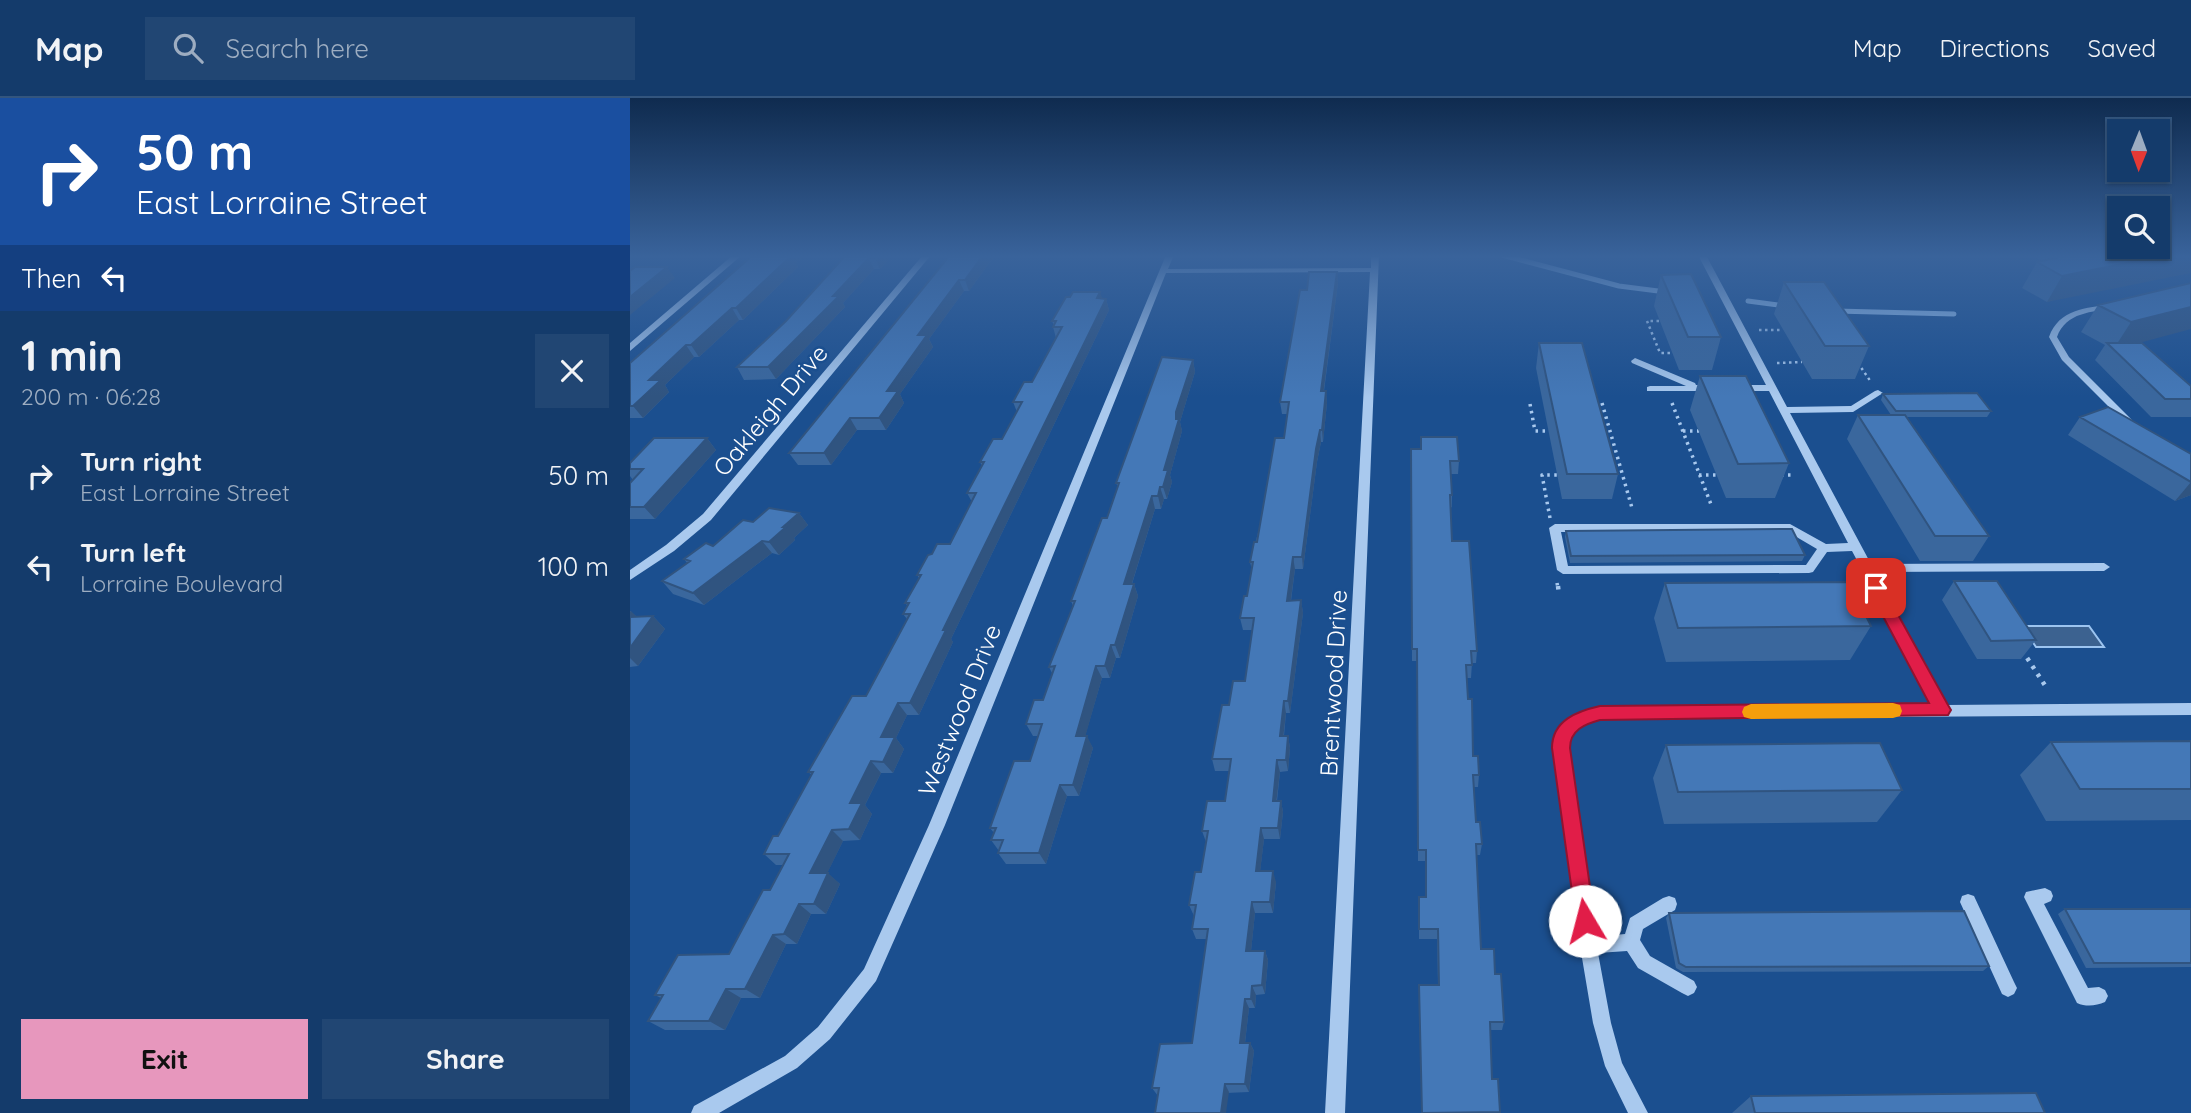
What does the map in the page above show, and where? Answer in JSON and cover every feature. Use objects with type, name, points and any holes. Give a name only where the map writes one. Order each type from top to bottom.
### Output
[{"type":"street","points":[[630,348],[683,302]]},
{"type":"street","name":"Oakleigh Drive","points":[[630,576],[670,548],[707,517],[888,302]]},
{"type":"street","name":"Westwood Drive","points":[[701,1113],[759,1083],[791,1062],[824,1033],[870,975],[937,825],[1150,302]]},
{"type":"street","name":"Brentwood Drive","points":[[1335,1113],[1373,302]]},
{"type":"street","points":[[1728,302],[1942,710]]},
{"type":"street","points":[[2123,304],[2078,313],[2057,325],[2053,337],[2065,358],[2142,432]]},
{"type":"street","points":[[1635,361],[1703,388]]},
{"type":"street","points":[[1650,389],[1772,388]]},
{"type":"street","points":[[1853,409],[1878,393]]},
{"type":"street","points":[[1784,410],[1853,409],[1864,413]]},
{"type":"street","points":[[1824,548],[1809,569],[1563,570],[1555,528],[1790,528],[1824,548],[1854,547]]},
{"type":"street","points":[[1865,568],[2104,567]]},
{"type":"street","points":[[1638,1113],[1615,1066],[1602,1023],[1588,946],[1561,748],[1561,741],[1572,723],[1600,713],[2191,709]]},
{"type":"street","points":[[2045,896],[2032,897],[2083,997],[2099,996]]},
{"type":"street","points":[[1968,902],[2008,988]]},
{"type":"street","points":[[1669,904],[1636,924],[1631,942],[1644,962],[1688,988]]},
{"type":"street","points":[[1588,946],[1631,942]]},
{"type":"path","points":[[1660,321],[1647,321],[1660,353],[1672,353]]},
{"type":"path","points":[[1759,330],[1783,330]]},
{"type":"path","points":[[1777,363],[1802,362]]},
{"type":"path","points":[[1858,363],[1870,382]]},
{"type":"path","points":[[1602,403],[1632,508]]},
{"type":"path","points":[[1672,403],[1712,508]]},
{"type":"path","points":[[1530,404],[1535,431],[1549,431]]},
{"type":"path","points":[[1683,431],[1699,431]]},
{"type":"path","points":[[1602,432],[1610,432]]},
{"type":"path","points":[[1552,530],[1542,475],[1558,475]]},
{"type":"path","points":[[1614,475],[1623,475]]},
{"type":"path","points":[[1699,475],[1716,475]]},
{"type":"path","points":[[1774,475],[1794,475]]},
{"type":"path","points":[[2016,641],[2046,687]]},
{"type":"water","points":[[2022,626],[2089,626],[2104,647],[2036,647]]},
{"type":"building","points":[[699,302],[742,302],[691,345],[686,345],[649,380],[661,380],[633,406],[630,406],[630,363]]},
{"type":"building","points":[[803,302],[833,302],[768,367],[737,367]]},
{"type":"building","points":[[911,302],[942,302],[918,335],[927,335],[887,391],[898,391],[879,418],[850,418],[824,453],[789,453]]},
{"type":"building","points":[[1063,302],[1104,302],[943,630],[946,630],[910,703],[898,703],[881,737],[895,737],[883,762],[871,761],[850,803],[862,803],[849,829],[832,830],[810,873],[828,873],[814,904],[799,904],[784,934],[773,935],[745,989],[726,989],[709,1021],[648,1021],[663,995],[655,995],[678,955],[729,954],[763,890],[770,890],[789,854],[764,854],[773,836],[778,836],[813,772],[808,772],[852,696],[866,696],[910,614],[903,614],[909,603],[905,603],[921,575],[917,575],[928,555],[932,554],[937,544],[950,544],[976,493],[967,493],[984,462],[980,462],[993,439],[1002,439],[1022,402],[1013,402],[1024,382],[1032,382],[1062,327],[1053,327],[1056,321],[1052,321]]},
{"type":"building","points":[[1298,302],[1333,302],[1321,391],[1326,391],[1322,430],[1316,449],[1302,557],[1293,557],[1287,601],[1301,600],[1288,701],[1284,701],[1280,736],[1288,736],[1286,760],[1277,760],[1273,801],[1281,801],[1278,828],[1261,828],[1256,871],[1273,871],[1270,902],[1252,902],[1246,951],[1265,951],[1262,985],[1252,986],[1251,999],[1245,999],[1240,1043],[1250,1043],[1245,1084],[1225,1084],[1221,1113],[1155,1113],[1159,1088],[1152,1088],[1160,1044],[1192,1043],[1208,929],[1192,929],[1196,905],[1189,905],[1195,872],[1201,872],[1208,831],[1202,831],[1207,801],[1225,801],[1231,759],[1212,759],[1222,705],[1229,705],[1233,681],[1245,681],[1254,618],[1240,618],[1244,596],[1247,596],[1253,562],[1250,562],[1254,542],[1257,542],[1275,438],[1284,438],[1289,402],[1280,402]]},
{"type":"building","points":[[1673,302],[1705,302],[1721,337],[1688,337]]},
{"type":"building","points":[[1797,302],[1838,302],[1869,346],[1825,346]]},
{"type":"building","points":[[2109,302],[2191,302],[2191,307],[2131,322],[2098,305]]},
{"type":"building","points":[[1539,343],[1582,343],[1618,474],[1567,474]]},
{"type":"building","points":[[2107,343],[2142,343],[2191,386],[2191,399],[2165,399]]},
{"type":"building","points":[[1162,357],[1193,360],[1176,412],[1176,419],[1179,419],[1164,470],[1168,470],[1163,487],[1160,487],[1158,496],[1152,496],[1124,584],[1134,584],[1115,645],[1111,645],[1105,666],[1096,666],[1076,736],[1087,736],[1073,785],[1060,785],[1039,853],[998,853],[1003,840],[991,840],[996,828],[990,828],[1014,761],[1030,761],[1042,724],[1026,724],[1034,700],[1043,700],[1055,666],[1049,667],[1075,601],[1071,601],[1102,518],[1107,518],[1119,483],[1116,483]]},
{"type":"building","points":[[1700,376],[1746,376],[1789,463],[1738,464]]},
{"type":"building","points":[[1977,393],[1991,411],[1896,411],[1883,394]]},
{"type":"building","points":[[2108,407],[2191,454],[2191,482],[2080,417]]},
{"type":"building","points":[[1858,415],[1905,415],[1989,536],[1935,536]]},
{"type":"building","points":[[1421,437],[1457,437],[1459,461],[1450,461],[1452,541],[1469,541],[1477,651],[1471,651],[1472,665],[1466,665],[1468,699],[1472,699],[1473,756],[1478,756],[1479,775],[1473,775],[1476,822],[1480,822],[1482,844],[1476,844],[1481,949],[1494,949],[1495,974],[1501,974],[1504,1022],[1490,1022],[1492,1079],[1498,1079],[1500,1112],[1422,1113],[1419,985],[1439,985],[1438,929],[1419,929],[1419,897],[1426,897],[1426,850],[1418,850],[1417,649],[1412,649],[1411,449],[1421,449]]},
{"type":"building","points":[[654,438],[707,438],[644,507],[630,507],[630,483],[643,469],[630,469],[630,463]]},
{"type":"building","points":[[769,508],[799,513],[769,542],[762,541],[693,593],[662,581],[690,561],[684,559],[706,543],[713,546],[743,520],[753,522]]},
{"type":"building","points":[[1792,529],[1805,555],[1571,556],[1566,531]]},
{"type":"building","points":[[1954,581],[1997,581],[2036,640],[1991,641]]},
{"type":"building","points":[[1849,582],[1871,626],[1678,628],[1665,583]]},
{"type":"building","points":[[653,616],[630,648],[630,617]]},
{"type":"building","points":[[2191,741],[2191,789],[2080,789],[2051,742]]},
{"type":"building","points":[[1880,743],[1902,790],[1678,792],[1666,745]]},
{"type":"building","points":[[2065,909],[2191,909],[2191,963],[2094,963]]},
{"type":"building","points":[[1964,911],[1989,966],[1686,967],[1679,963],[1669,913]]},
{"type":"building","points":[[2036,1093],[2045,1113],[1755,1113],[1751,1096]]},
{"type":"waterway","points":[[1758,302],[1785,306]]},
{"type":"waterway","points":[[1836,311],[1954,314]]},
{"type":"slow traffic","points":[[1751,712],[1893,711]]},
{"type":"route","points":[[1585,921],[1561,748],[1561,741],[1572,723],[1590,714],[1600,713],[1942,710],[1876,588]]}]
